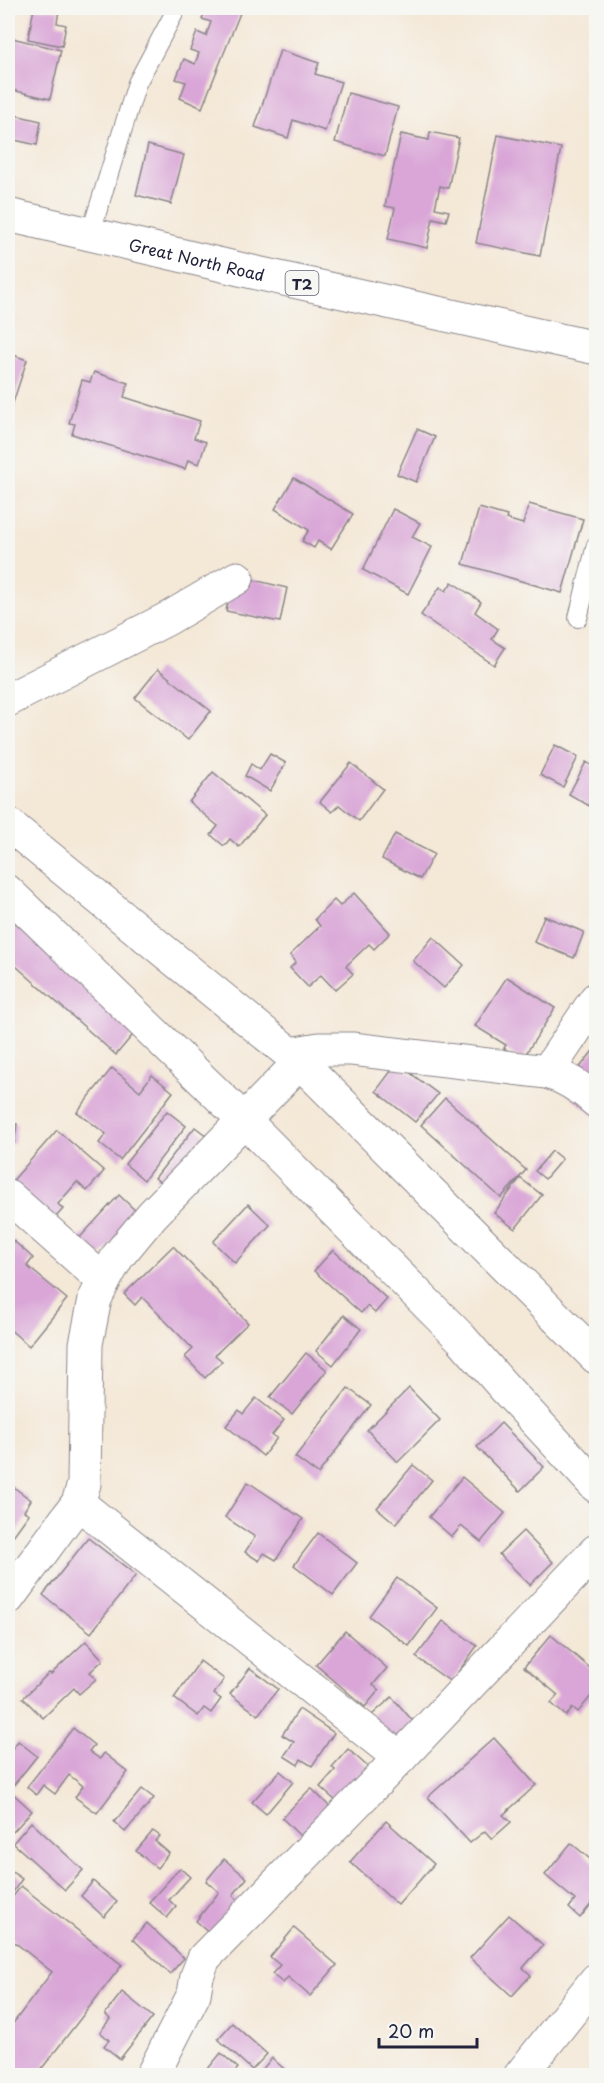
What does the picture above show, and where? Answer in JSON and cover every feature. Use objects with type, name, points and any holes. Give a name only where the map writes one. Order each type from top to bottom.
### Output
[{"type":"main road","name":"Great North Road","points":[[8,215],[597,348]]},
{"type":"main road","points":[[8,700],[167,620],[237,578]]},
{"type":"main road","points":[[8,826],[295,1058],[593,1346]]},
{"type":"main road","points":[[8,892],[244,1120],[461,1338],[597,1486]]},
{"type":"main road","points":[[548,1072],[597,999]]},
{"type":"main road","points":[[8,1598],[78,1503],[84,1484],[86,1344],[95,1299],[104,1281],[118,1256],[152,1215],[244,1120],[295,1058],[319,1049],[352,1049],[548,1072],[564,1077],[597,1101]]},
{"type":"main road","points":[[8,1196],[104,1281]]},
{"type":"main road","points":[[78,1503],[400,1758]]},
{"type":"main road","points":[[152,2076],[194,1994],[197,1976],[204,1958],[400,1758],[597,1551]]},
{"type":"main road","points":[[520,2076],[597,1980]]},
{"type":"lane","points":[[90,235],[137,83],[177,8]]},
{"type":"lane","points":[[578,618],[597,545]]},
{"type":"building","points":[[34,8],[59,10],[57,23],[66,25],[62,46],[28,39]]},
{"type":"building","points":[[206,8],[216,11],[217,8],[226,8],[240,13],[202,108],[180,98],[186,82],[176,79],[184,59],[195,64],[199,53],[190,50],[197,32],[206,36],[211,22],[202,19]]},
{"type":"building","points":[[8,37],[61,50],[50,99],[8,89]]},
{"type":"building","points":[[280,50],[319,63],[315,74],[341,82],[325,131],[293,120],[288,138],[255,127]]},
{"type":"building","points":[[348,93],[398,107],[385,156],[335,142]]},
{"type":"building","points":[[15,115],[41,121],[37,145],[10,139]]},
{"type":"building","points":[[430,132],[459,138],[448,188],[440,186],[435,208],[449,211],[446,221],[433,218],[427,248],[388,239],[395,208],[385,206],[401,134],[429,140]]},
{"type":"building","points":[[498,135],[561,148],[540,256],[476,243]]},
{"type":"building","points":[[148,145],[184,155],[171,204],[136,195]]},
{"type":"building","points":[[8,353],[27,360],[8,418]]},
{"type":"building","points":[[94,372],[128,383],[124,397],[200,421],[194,438],[206,442],[199,464],[188,460],[185,469],[72,434],[75,424],[69,423],[82,380],[90,382]]},
{"type":"building","points":[[417,429],[435,437],[416,482],[397,474]]},
{"type":"building","points":[[294,478],[353,514],[331,549],[318,541],[314,548],[302,541],[309,530],[275,509]]},
{"type":"building","points":[[529,504],[583,519],[562,593],[463,564],[479,508],[507,516],[506,519],[523,524]]},
{"type":"building","points":[[393,509],[420,523],[412,537],[432,547],[408,594],[363,570]]},
{"type":"building","points":[[234,575],[287,588],[280,622],[226,611]]},
{"type":"building","points":[[452,582],[481,602],[475,612],[498,629],[492,639],[505,648],[494,665],[421,615],[440,587],[446,591]]},
{"type":"building","points":[[158,669],[211,711],[188,740],[135,698]]},
{"type":"building","points":[[596,693],[596,709],[592,707]]},
{"type":"building","points":[[555,745],[578,757],[563,787],[540,775]]},
{"type":"building","points":[[270,754],[286,763],[270,791],[245,776],[251,764],[260,770]]},
{"type":"building","points":[[586,762],[596,768],[596,810],[569,794]]},
{"type":"building","points":[[351,763],[383,789],[359,821],[339,805],[332,812],[320,802]]},
{"type":"building","points":[[213,772],[265,815],[239,847],[230,839],[224,846],[211,835],[218,826],[189,802]]},
{"type":"building","points":[[395,834],[434,854],[420,879],[382,859]]},
{"type":"building","points":[[354,893],[390,933],[374,949],[369,944],[346,966],[353,974],[335,990],[321,975],[308,987],[290,968],[296,962],[290,955],[320,926],[315,919],[334,900],[340,906]]},
{"type":"building","points":[[8,916],[136,1031],[116,1055],[8,959]]},
{"type":"building","points":[[544,916],[584,932],[574,958],[534,942]]},
{"type":"building","points":[[433,937],[464,965],[444,988],[413,961]]},
{"type":"building","points":[[507,977],[555,1008],[522,1060],[504,1048],[506,1045],[475,1026]]},
{"type":"building","points":[[596,1047],[596,1117],[562,1090]]},
{"type":"building","points":[[397,1063],[438,1094],[415,1122],[376,1091]]},
{"type":"building","points":[[112,1068],[140,1091],[152,1075],[173,1092],[120,1160],[99,1143],[106,1134],[77,1112]]},
{"type":"building","points":[[445,1098],[526,1170],[501,1198],[421,1125]]},
{"type":"building","points":[[167,1111],[186,1126],[144,1180],[125,1164]]},
{"type":"building","points":[[8,1122],[17,1124],[14,1144],[8,1143]]},
{"type":"building","points":[[195,1127],[220,1146],[168,1189],[155,1178]]},
{"type":"building","points":[[57,1130],[104,1171],[87,1191],[77,1182],[58,1204],[63,1209],[49,1225],[8,1186]]},
{"type":"building","points":[[552,1151],[562,1159],[545,1179],[535,1171]]},
{"type":"building","points":[[520,1178],[542,1195],[515,1229],[494,1213]]},
{"type":"building","points":[[119,1195],[139,1214],[93,1264],[73,1245]]},
{"type":"building","points":[[248,1204],[270,1225],[235,1263],[213,1242]]},
{"type":"building","points":[[8,1236],[33,1258],[27,1266],[67,1299],[29,1346],[8,1328]]},
{"type":"building","points":[[173,1246],[248,1323],[215,1355],[222,1361],[205,1378],[185,1357],[193,1349],[142,1297],[135,1305],[124,1294]]},
{"type":"building","points":[[333,1250],[387,1299],[375,1313],[367,1306],[361,1313],[314,1271]]},
{"type":"building","points":[[344,1315],[361,1329],[333,1365],[316,1351]]},
{"type":"building","points":[[306,1353],[327,1370],[292,1414],[270,1397]]},
{"type":"building","points":[[348,1388],[371,1405],[318,1474],[295,1457]]},
{"type":"building","points":[[409,1388],[440,1420],[398,1462],[367,1430]]},
{"type":"building","points":[[256,1398],[284,1420],[272,1435],[277,1438],[263,1456],[226,1426],[239,1410],[243,1414]]},
{"type":"building","points":[[501,1423],[544,1467],[520,1491],[477,1447]]},
{"type":"building","points":[[413,1465],[432,1480],[396,1524],[377,1508]]},
{"type":"building","points":[[462,1477],[505,1513],[481,1542],[461,1526],[452,1537],[429,1517]]},
{"type":"building","points":[[248,1482],[303,1519],[276,1560],[264,1553],[259,1561],[245,1552],[255,1537],[225,1517]]},
{"type":"building","points":[[8,1483],[31,1500],[24,1511],[29,1514],[8,1543]]},
{"type":"building","points":[[523,1531],[553,1562],[530,1585],[499,1554]]},
{"type":"building","points":[[318,1533],[357,1563],[333,1595],[294,1565]]},
{"type":"building","points":[[88,1538],[136,1575],[91,1633],[43,1595]]},
{"type":"building","points":[[397,1578],[437,1608],[409,1646],[369,1616]]},
{"type":"building","points":[[443,1621],[477,1646],[451,1682],[416,1657]]},
{"type":"building","points":[[345,1631],[387,1668],[373,1685],[379,1690],[365,1707],[316,1665]]},
{"type":"building","points":[[551,1635],[596,1673],[596,1690],[578,1712],[573,1708],[566,1716],[551,1703],[558,1695],[524,1667]]},
{"type":"building","points":[[86,1641],[103,1660],[90,1672],[96,1679],[79,1694],[74,1688],[43,1718],[23,1698]]},
{"type":"building","points":[[200,1661],[224,1679],[214,1694],[221,1699],[211,1713],[204,1708],[198,1716],[174,1698]]},
{"type":"building","points":[[250,1668],[278,1689],[258,1715],[230,1694]]},
{"type":"building","points":[[392,1697],[418,1727],[390,1752],[364,1722]]},
{"type":"building","points":[[299,1709],[334,1733],[312,1766],[301,1759],[298,1765],[284,1756],[294,1742],[282,1735]]},
{"type":"building","points":[[73,1728],[94,1745],[89,1751],[100,1759],[104,1753],[128,1772],[97,1813],[75,1797],[83,1786],[69,1775],[55,1794],[43,1785],[36,1795],[27,1787]]},
{"type":"building","points":[[494,1738],[536,1785],[503,1815],[511,1822],[492,1839],[485,1831],[470,1843],[428,1797]]},
{"type":"building","points":[[18,1741],[37,1756],[13,1786],[8,1781],[8,1755]]},
{"type":"building","points":[[348,1749],[368,1767],[336,1801],[320,1787],[335,1770],[332,1767]]},
{"type":"building","points":[[280,1771],[293,1782],[266,1814],[252,1802]]},
{"type":"building","points":[[311,1788],[330,1807],[300,1836],[282,1818]]},
{"type":"building","points":[[8,1789],[32,1811],[13,1832],[8,1827]]},
{"type":"building","points":[[142,1789],[154,1798],[125,1832],[114,1822]]},
{"type":"building","points":[[386,1821],[434,1864],[398,1905],[350,1862]]},
{"type":"building","points":[[31,1822],[83,1870],[65,1890],[13,1843]]},
{"type":"building","points":[[153,1831],[160,1836],[155,1841],[169,1853],[157,1868],[136,1851]]},
{"type":"building","points":[[571,1843],[596,1864],[596,1898],[580,1918],[569,1908],[575,1900],[545,1875]]},
{"type":"building","points":[[224,1859],[247,1878],[233,1895],[238,1900],[210,1933],[196,1921],[219,1892],[206,1881]]},
{"type":"building","points":[[180,1868],[190,1877],[169,1900],[176,1907],[167,1918],[149,1902]]},
{"type":"building","points":[[8,1869],[22,1879],[8,1899]]},
{"type":"building","points":[[93,1881],[117,1902],[104,1917],[81,1896]]},
{"type":"building","points":[[21,1886],[122,1965],[36,2076],[26,2076],[8,2061],[8,2030],[52,1972],[8,1937],[8,1903]]},
{"type":"building","points":[[509,1915],[543,1945],[523,1968],[531,1975],[512,1996],[470,1958]]},
{"type":"building","points":[[147,1923],[184,1958],[170,1974],[133,1939]]},
{"type":"building","points":[[294,1928],[337,1965],[310,1996],[288,1977],[283,1983],[272,1974],[280,1965],[270,1957]]},
{"type":"building","points":[[122,1992],[153,2017],[120,2059],[104,2046],[109,2040],[100,2032],[110,2019],[105,2014]]},
{"type":"building","points":[[232,2023],[267,2054],[252,2070],[218,2039]]},
{"type":"building","points":[[221,2053],[238,2068],[231,2076],[202,2076]]},
{"type":"building","points":[[272,2058],[292,2076],[264,2076],[260,2072]]}]
